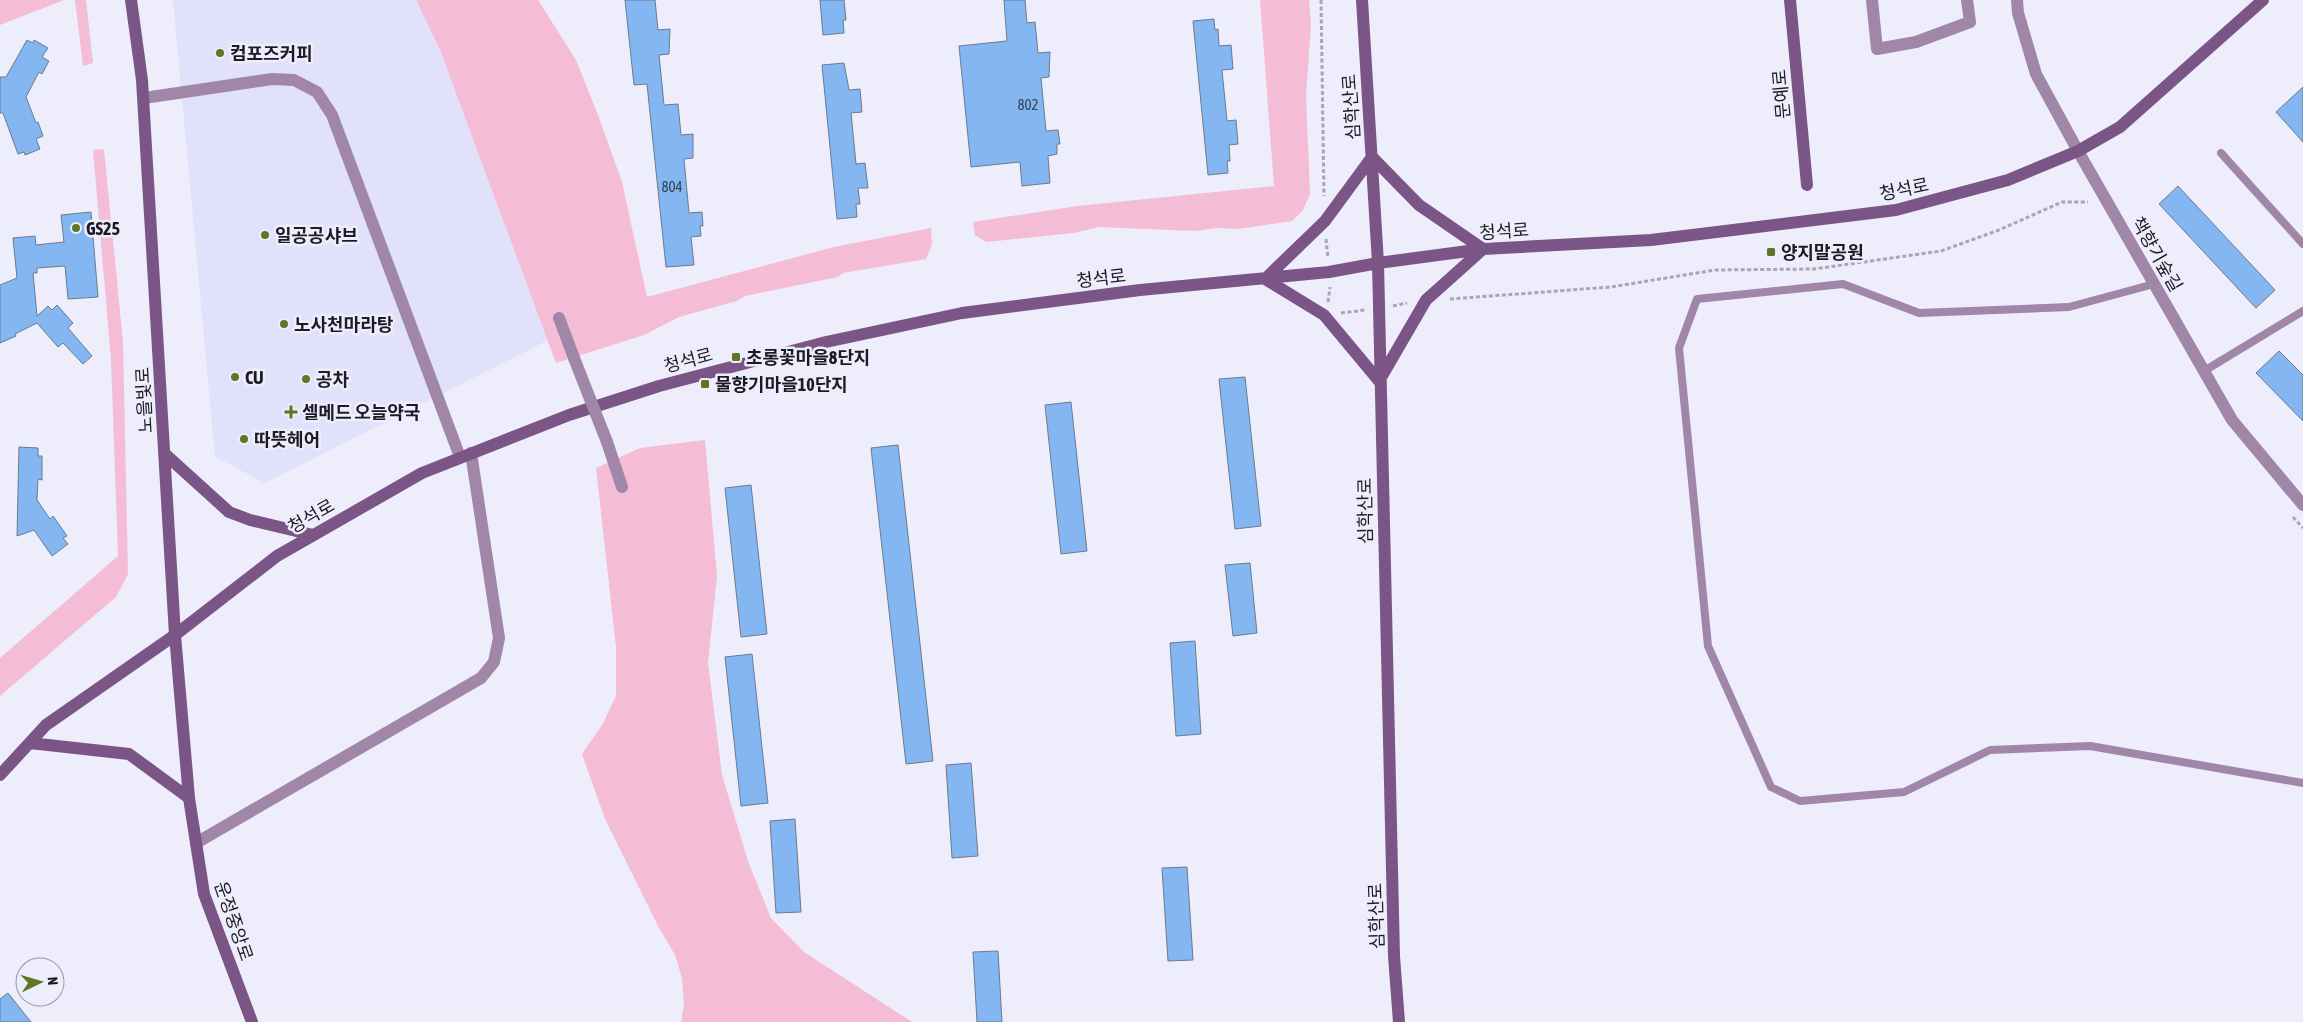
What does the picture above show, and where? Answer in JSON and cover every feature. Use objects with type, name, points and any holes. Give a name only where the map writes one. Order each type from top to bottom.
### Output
[{"type":"street","name":"노을빛로","points":[[131,0],[144,98],[175,635],[189,798]]},
{"type":"street","name":"심학산로","points":[[1362,0],[1378,263],[1379,381],[1394,956],[1399,1022]]},
{"type":"street","name":"문예로","points":[[1790,0],[1807,185]]},
{"type":"street","points":[[1872,0],[1877,49],[1916,42],[1970,22],[1968,0]]},
{"type":"street","name":"책향기숲길","points":[[2017,0],[2018,13],[2036,74],[2078,151],[2232,420],[2303,505]]},
{"type":"street","name":"청석로","points":[[0,775],[46,725],[175,635],[277,556],[422,474],[465,455],[569,415],[660,386],[826,342],[962,312],[1140,290],[1329,272],[1378,263],[1483,249],[1651,240],[1896,210],[2008,180],[2078,151],[2120,127],[2262,0]]},
{"type":"street","points":[[144,98],[272,79],[294,80],[317,92],[332,115],[465,455],[499,638],[494,662],[481,678],[196,843]]},
{"type":"street","points":[[1372,156],[1419,205],[1483,249],[1426,300],[1379,381],[1324,315],[1265,279],[1325,221],[1372,156]]},
{"type":"street","points":[[559,318],[607,442],[622,487]]},
{"type":"street","points":[[165,454],[229,512],[250,520],[313,535]]},
{"type":"street","points":[[30,743],[129,754],[189,798]]},
{"type":"street","name":"운정중앙로","points":[[189,798],[204,894],[252,1022]]},
{"type":"lane","points":[[2221,153],[2303,244]]},
{"type":"lane","points":[[2154,284],[2069,307],[1919,313],[1843,284],[1697,299],[1679,348],[1708,646],[1771,787],[1800,801],[1904,792],[1990,750],[2090,746],[2303,783]]},
{"type":"lane","points":[[2204,371],[2303,311]]},
{"type":"path","points":[[1321,0],[1324,189]]},
{"type":"path","points":[[1426,300],[1611,287],[1715,270],[1814,269],[1941,251],[1999,230],[2062,202],[2087,200],[2092,206]]},
{"type":"shaded area","points":[[0,0],[64,0],[0,25]]},
{"type":"shaded area","points":[[75,0],[86,0],[93,63],[83,66]]},
{"type":"shaded area","points":[[173,0],[416,0],[440,50],[548,340],[265,483],[215,457]]},
{"type":"shaded area","points":[[416,0],[538,0],[576,60],[598,115],[622,182],[647,297],[834,247],[931,228],[932,244],[926,259],[843,273],[838,277],[745,296],[737,301],[679,317],[644,335],[556,363],[440,50]]},
{"type":"shaded area","points":[[1260,0],[1309,0],[1311,25],[1306,95],[1310,194],[1303,210],[1292,221],[1238,229],[1216,228],[1195,231],[1099,227],[1074,233],[986,242],[975,235],[973,222],[1077,206],[1274,186]]},
{"type":"shaded area","points":[[104,149],[123,342],[128,574],[116,597],[0,696],[0,658],[118,556],[111,360],[93,150]]},
{"type":"shaded area","points":[[705,440],[717,576],[708,663],[722,775],[749,864],[771,918],[804,952],[912,1022],[681,1022],[684,1005],[682,978],[675,955],[658,926],[605,819],[582,754],[602,725],[616,696],[616,647],[596,468],[640,448]]},
{"type":"building","points":[[625,0],[655,0],[658,30],[670,29],[669,54],[659,55],[664,105],[678,104],[681,135],[693,134],[693,158],[684,159],[689,213],[702,212],[703,226],[700,226],[701,236],[691,237],[694,265],[666,267],[647,84],[634,85]]},
{"type":"building","points":[[820,0],[844,0],[846,20],[843,20],[844,33],[823,35]]},
{"type":"building","points":[[1004,0],[1025,0],[1027,23],[1035,22],[1038,53],[1050,52],[1049,77],[1041,78],[1046,131],[1058,130],[1060,144],[1057,144],[1057,154],[1048,156],[1050,183],[1022,186],[1020,162],[971,167],[959,46],[1007,41]]},
{"type":"building","points":[[1214,19],[1215,30],[1218,29],[1219,46],[1231,45],[1233,69],[1222,70],[1227,121],[1236,120],[1238,144],[1229,145],[1230,161],[1227,161],[1228,173],[1208,175],[1193,21]]},
{"type":"building","points":[[27,40],[33,43],[34,40],[48,48],[42,57],[49,61],[42,74],[39,72],[26,97],[43,136],[36,139],[40,149],[25,155],[24,152],[18,154],[3,113],[0,113],[0,77],[6,77]]},
{"type":"building","points":[[844,63],[849,90],[860,89],[862,112],[851,113],[856,164],[865,163],[868,188],[858,188],[860,204],[856,204],[857,217],[837,219],[822,65]]},
{"type":"building","points":[[2303,87],[2303,142],[2276,112]]},
{"type":"building","points":[[2178,186],[2275,290],[2256,308],[2159,204]]},
{"type":"building","points":[[91,212],[98,297],[68,299],[65,266],[37,268],[37,273],[33,273],[37,316],[48,306],[52,310],[57,305],[73,323],[68,328],[92,356],[83,364],[63,343],[58,347],[37,323],[0,343],[0,285],[17,278],[13,238],[35,236],[36,245],[64,242],[61,215]]},
{"type":"building","points":[[2279,351],[2303,375],[2303,421],[2256,373]]},
{"type":"building","points":[[1245,377],[1261,526],[1235,529],[1219,379]]},
{"type":"building","points":[[1071,402],[1087,551],[1061,554],[1045,405]]},
{"type":"building","points":[[898,445],[933,761],[906,764],[871,448]]},
{"type":"building","points":[[19,447],[38,448],[38,456],[42,456],[42,480],[38,479],[37,500],[50,519],[53,516],[67,536],[63,538],[68,544],[52,556],[34,530],[17,536]]},
{"type":"building","points":[[751,485],[767,634],[741,637],[725,488]]},
{"type":"building","points":[[1250,563],[1257,633],[1233,636],[1225,565]]},
{"type":"building","points":[[1195,641],[1201,734],[1176,736],[1170,643]]},
{"type":"building","points":[[752,654],[768,803],[741,806],[725,657]]},
{"type":"building","points":[[971,763],[978,856],[952,858],[946,765]]},
{"type":"building","points":[[795,819],[801,912],[776,913],[770,821]]},
{"type":"building","points":[[1187,867],[1193,960],[1168,961],[1162,868]]},
{"type":"building","points":[[998,951],[1002,1022],[977,1022],[973,952]]},
{"type":"building","points":[[8,993],[15,1002],[15,1007],[19,1007],[31,1022],[0,1022],[0,999]]},
{"type":"place","name":"컴포즈커피","points":[[220,53]]},
{"type":"place","name":"GS25","points":[[76,228]]},
{"type":"place","name":"일공공샤브","points":[[265,235]]},
{"type":"place","name":"양지말공원","points":[[1771,252]]},
{"type":"place","name":"노사천마라탕","points":[[284,324]]},
{"type":"place","name":"초롱꽃마을8단지","points":[[736,357]]},
{"type":"place","name":"CU","points":[[235,377]]},
{"type":"place","name":"공차","points":[[306,379]]},
{"type":"place","name":"물향기마을10단지","points":[[705,384]]},
{"type":"place","name":"셀메드 오늘약국","points":[[291,412]]},
{"type":"place","name":"따뜻헤어","points":[[244,439]]}]
